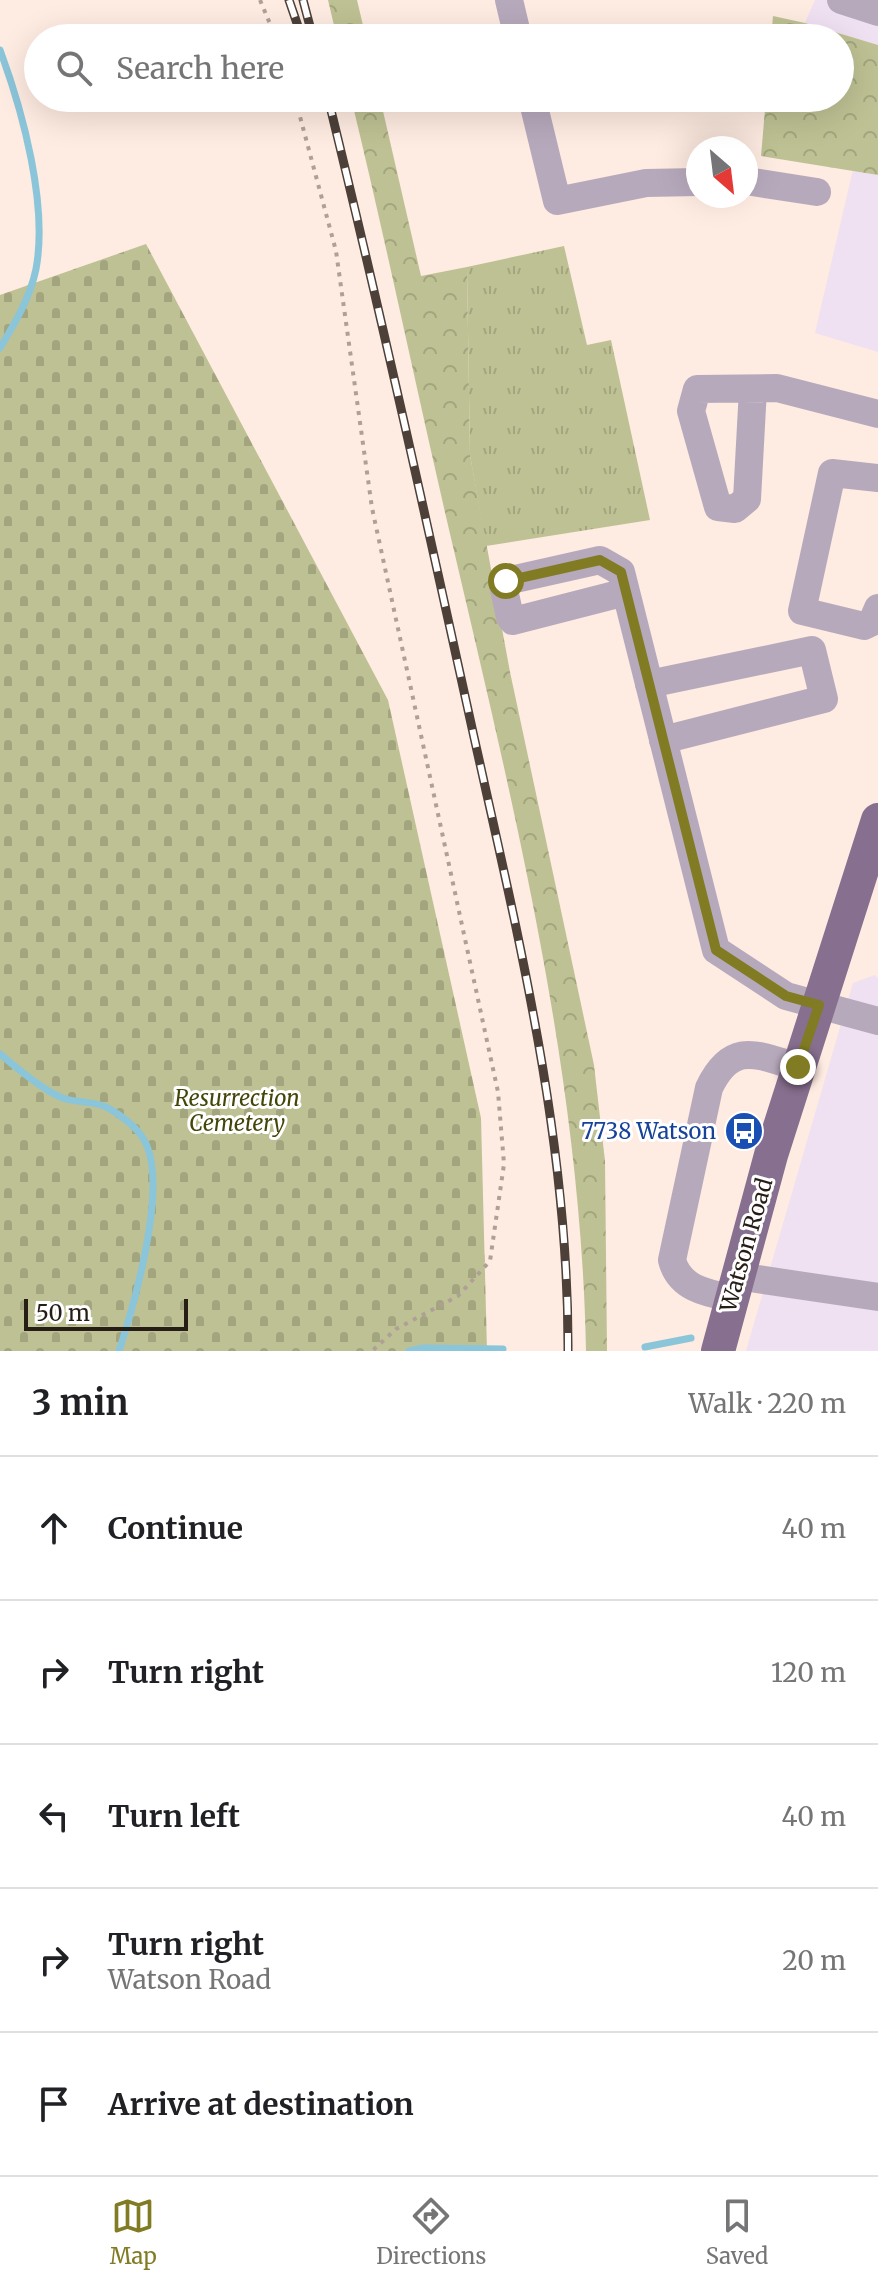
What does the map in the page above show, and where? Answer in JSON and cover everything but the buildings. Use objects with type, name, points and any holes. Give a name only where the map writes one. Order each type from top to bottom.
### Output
[{"type":"main road","name":"Watson Road","points":[[718,1351],[798,1067],[878,820]]},
{"type":"street","points":[[509,0],[515,24]]},
{"type":"street","points":[[841,0],[878,12]]},
{"type":"street","points":[[535,112],[557,201],[646,183],[686,182]]},
{"type":"street","points":[[758,183],[817,192]]},
{"type":"street","points":[[753,389],[777,388],[878,414]]},
{"type":"street","points":[[878,478],[832,473],[802,611],[864,626],[872,622],[878,608]]},
{"type":"street","points":[[626,592],[716,950],[786,996],[878,1021]]},
{"type":"street","points":[[649,684],[812,650],[824,699],[663,740]]},
{"type":"street","points":[[798,1067],[751,1053],[738,1055],[723,1064],[709,1088],[672,1260],[675,1269],[683,1281],[701,1291],[734,1287],[878,1297]]},
{"type":"path","points":[[260,0],[270,24]]},
{"type":"path","points":[[299,112],[336,251],[372,508],[498,1092],[504,1164],[490,1261],[458,1296],[396,1329],[372,1351]]},
{"type":"shaded area","points":[[815,0],[878,0],[878,45],[854,38],[854,24],[805,23]]},
{"type":"shaded area","points":[[853,170],[878,175],[878,352],[815,333]]},
{"type":"shaded area","points":[[875,975],[878,979],[878,1351],[746,1351],[853,983]]},
{"type":"green space","points":[[328,0],[357,0],[363,24],[334,24]]},
{"type":"green space","points":[[773,16],[808,24],[772,24]]},
{"type":"green space","points":[[854,38],[878,45],[878,175],[761,156],[765,112],[854,112]]},
{"type":"green space","points":[[354,112],[383,112],[421,276],[467,267],[470,455],[510,672],[594,1065],[605,1161],[607,1351],[586,1351],[572,1149],[542,950]]},
{"type":"green space","name":"Resurrection Cemetery","points":[[146,244],[388,700],[481,1118],[487,1351],[0,1351],[0,295]]},
{"type":"green space","points":[[564,246],[587,345],[611,340],[650,520],[486,546],[470,455],[467,267]]},
{"type":"waterway","points":[[0,50],[25,130],[39,216],[36,269],[30,290],[0,348]]},
{"type":"waterway","points":[[0,1054],[50,1092],[113,1111],[136,1129],[147,1146],[152,1166],[151,1218],[140,1277],[119,1351]]},
{"type":"waterway","points":[[645,1347],[691,1338]]},
{"type":"waterway","points":[[409,1351],[423,1348],[503,1349]]},
{"type":"railway","points":[[289,0],[297,24]]},
{"type":"railway","points":[[303,0],[309,24]]},
{"type":"railway","points":[[331,112],[403,417],[524,965],[551,1119],[560,1196],[568,1351]]},
{"type":"place","name":"7738 Watson","points":[[744,1131]]},
{"type":"route","points":[[506,581],[600,560],[621,572],[716,950],[786,996],[819,1005],[798,1067]]}]
